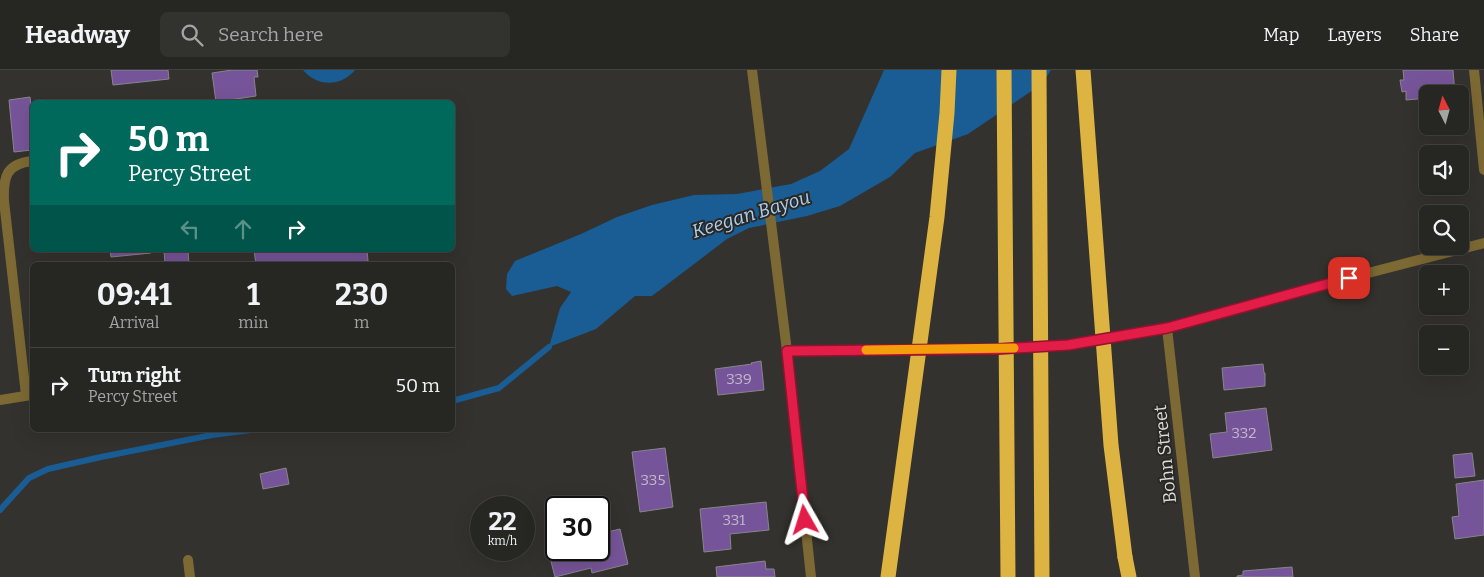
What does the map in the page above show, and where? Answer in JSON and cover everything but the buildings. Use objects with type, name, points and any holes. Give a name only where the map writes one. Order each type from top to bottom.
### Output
[{"type":"highway","points":[[888,577],[937,217],[950,70]]},
{"type":"highway","points":[[1004,70],[1008,577]]},
{"type":"highway","points":[[1039,70],[1042,577]]},
{"type":"highway","points":[[1083,70],[1111,445],[1125,557],[1130,577]]},
{"type":"street","points":[[752,70],[787,351],[811,577]]},
{"type":"street","points":[[1474,70],[1484,170]]},
{"type":"street","points":[[0,400],[29,395],[4,201],[4,185],[6,175],[14,166],[30,162]]},
{"type":"street","points":[[787,351],[998,349],[1068,345],[1167,328],[1484,243]]},
{"type":"street","name":"Bohn Street","points":[[1167,328],[1195,577]]},
{"type":"street","points":[[188,560],[190,577]]},
{"type":"water","points":[[303,70],[355,70],[343,80],[329,83],[315,80]]},
{"type":"water","points":[[884,70],[1051,70],[1042,84],[968,134],[915,153],[890,177],[840,206],[807,216],[749,228],[727,239],[652,296],[635,296],[596,329],[549,347],[560,308],[571,292],[557,286],[512,296],[506,289],[507,274],[515,261],[617,217],[652,205],[694,195],[737,194],[791,184],[820,171],[849,149]]},
{"type":"waterway","name":"Keegan Bayou","points":[[455,400],[499,388],[549,347]]},
{"type":"waterway","name":"Keegan Bayou","points":[[0,510],[29,478],[48,469],[212,435],[235,432]]},
{"type":"slow traffic","points":[[866,350],[1014,348]]},
{"type":"route","points":[[805,520],[787,351],[998,349],[1068,345],[1167,328],[1349,278]]}]
